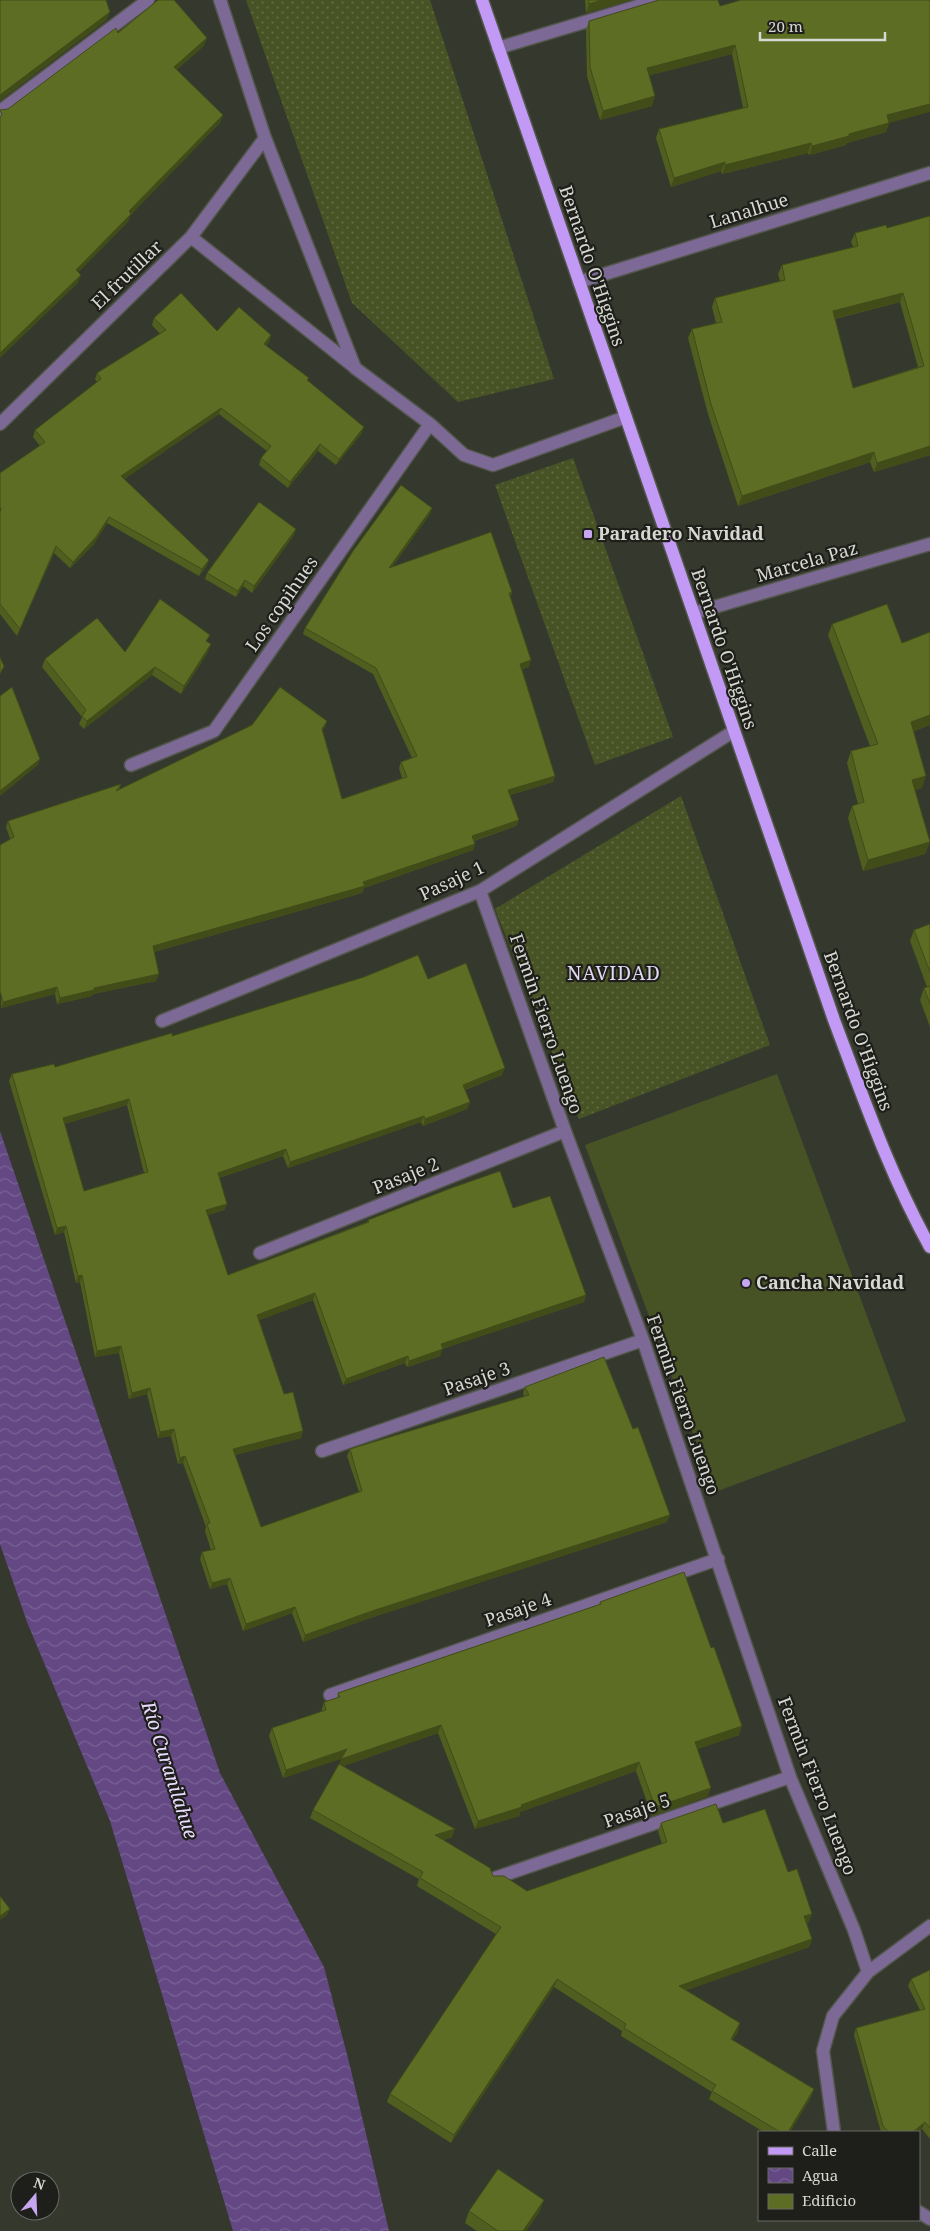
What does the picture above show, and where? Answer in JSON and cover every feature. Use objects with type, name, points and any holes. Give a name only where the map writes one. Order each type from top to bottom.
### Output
[{"type":"main road","name":"Bernardo O'Higgins","points":[[482,0],[834,1020],[869,1114],[896,1177],[930,1247]]},
{"type":"street","points":[[0,111],[148,0]]},
{"type":"street","points":[[220,0],[264,138],[355,368]]},
{"type":"street","points":[[498,48],[658,0]]},
{"type":"street","name":"El frutillar","points":[[0,424],[191,237],[264,138]]},
{"type":"street","name":"Lanalhue","points":[[579,282],[930,173]]},
{"type":"street","points":[[191,237],[355,368],[430,424],[464,455],[493,465],[626,417]]},
{"type":"street","name":"Los copihues","points":[[131,765],[214,731],[430,424]]},
{"type":"street","name":"Marcela Paz","points":[[694,613],[930,544]]},
{"type":"street","name":"Pasaje 1","points":[[162,1021],[480,891],[734,731]]},
{"type":"street","name":"Fermin Fierro Luengo","points":[[480,891],[565,1132],[643,1340],[790,1777],[854,1930],[868,1972]]},
{"type":"street","name":"Pasaje 2","points":[[260,1253],[565,1132]]},
{"type":"street","name":"Pasaje 3","points":[[322,1451],[643,1340]]},
{"type":"street","name":"Pasaje 4","points":[[330,1695],[718,1559]]},
{"type":"street","name":"Pasaje 5","points":[[495,1878],[790,1777]]},
{"type":"street","points":[[834,2131],[823,2051],[833,2016],[868,1972],[930,1926]]},
{"type":"green space","points":[[246,0],[430,0],[554,379],[458,402],[352,303]]},
{"type":"green space","points":[[573,458],[673,737],[595,765],[495,485]]},
{"type":"green space","points":[[681,796],[770,1045],[579,1119],[495,909]]},
{"type":"green space","name":"Cancha Navidad","points":[[777,1074],[906,1421],[715,1492],[585,1145]]},
{"type":"water","name":"Río Curanilahue","points":[[0,1131],[220,1773],[324,1967],[349,2062],[389,2231],[233,2231],[110,1821],[27,1622],[0,1544]]},
{"type":"building","points":[[0,0],[106,0],[110,12],[0,95]]},
{"type":"building","points":[[158,0],[174,0],[207,38],[174,67],[223,115],[129,211],[131,214],[76,270],[81,275],[0,353],[0,117],[2,115],[0,110],[8,109],[116,28],[118,33]]},
{"type":"building","points":[[589,0],[602,0],[589,4]]},
{"type":"building","points":[[659,0],[718,0],[720,6],[741,0],[930,0],[930,104],[887,115],[889,123],[849,134],[849,136],[812,146],[811,143],[725,165],[725,162],[674,178],[659,129],[748,107],[735,45],[647,68],[655,96],[603,111],[590,67],[589,21]]},
{"type":"building","points":[[930,216],[930,446],[877,463],[874,452],[742,496],[711,404],[692,329],[722,322],[715,298],[785,280],[782,265],[858,246],[855,233],[886,225],[887,228]],"holes":[[[903,293],[924,366],[853,388],[833,311]]]},
{"type":"building","points":[[181,293],[217,331],[239,307],[271,335],[264,344],[309,378],[307,380],[364,427],[339,459],[320,444],[290,482],[261,458],[271,446],[221,408],[121,476],[209,560],[202,569],[109,517],[96,537],[73,562],[56,546],[20,629],[0,604],[0,473],[45,442],[35,430],[101,379],[97,373],[166,330],[154,318]]},
{"type":"building","points":[[401,485],[432,508],[389,568],[491,532],[512,592],[509,593],[531,660],[520,664],[555,776],[508,790],[519,820],[472,836],[475,844],[363,882],[365,886],[153,946],[159,974],[94,988],[94,990],[60,998],[57,987],[3,1002],[0,991],[0,845],[14,837],[8,821],[121,784],[116,791],[252,725],[280,687],[327,721],[322,729],[342,799],[407,777],[401,762],[417,756],[376,668],[305,628],[353,551]]},
{"type":"building","points":[[259,502],[296,529],[254,586],[245,580],[238,591],[207,573]]},
{"type":"building","points":[[160,599],[210,635],[206,641],[211,644],[184,686],[155,667],[87,721],[82,716],[86,710],[45,659],[97,618],[125,652]]},
{"type":"building","points":[[887,604],[902,643],[930,632],[930,715],[911,722],[926,776],[912,780],[930,842],[868,860],[852,806],[864,802],[851,751],[878,744],[832,624]]},
{"type":"building","points":[[0,657],[4,666],[0,674]]},
{"type":"building","points":[[12,687],[40,759],[0,791],[0,696]]},
{"type":"building","points":[[930,924],[930,972],[914,930]]},
{"type":"building","points":[[418,955],[428,979],[466,963],[505,1068],[463,1085],[470,1102],[425,1119],[424,1116],[290,1162],[286,1149],[218,1173],[227,1204],[206,1210],[228,1275],[500,1171],[513,1208],[550,1196],[586,1295],[441,1344],[443,1349],[409,1361],[408,1356],[346,1379],[315,1293],[257,1315],[284,1394],[293,1392],[303,1431],[233,1449],[261,1527],[362,1491],[350,1449],[529,1395],[525,1387],[604,1357],[633,1429],[638,1427],[670,1515],[372,1611],[305,1635],[295,1607],[246,1624],[230,1578],[212,1583],[202,1552],[215,1549],[207,1524],[210,1523],[185,1456],[180,1458],[174,1429],[160,1432],[150,1388],[132,1393],[121,1346],[97,1351],[82,1275],[78,1276],[66,1226],[57,1228],[12,1074],[54,1064],[55,1067],[172,1033],[172,1036],[364,977]],"holes":[[[129,1099],[148,1172],[84,1191],[63,1118]]]},
{"type":"building","points":[[930,986],[930,1004],[924,988]]},
{"type":"building","points":[[684,1572],[711,1648],[714,1647],[742,1726],[695,1742],[711,1788],[655,1807],[639,1762],[521,1805],[522,1807],[478,1821],[441,1725],[341,1759],[347,1749],[286,1770],[272,1728],[326,1710],[324,1702],[340,1697],[338,1693],[601,1604],[600,1602]]},
{"type":"building","points":[[339,1764],[455,1829],[435,1835],[490,1868],[493,1876],[504,1876],[527,1891],[667,1842],[661,1823],[716,1804],[723,1823],[765,1809],[788,1872],[797,1869],[812,1914],[804,1916],[812,1939],[679,1986],[740,2023],[731,2039],[814,2089],[789,2131],[778,2131],[712,2091],[716,2085],[624,2028],[626,2024],[557,1979],[454,2135],[390,2094],[501,1927],[420,1878],[423,1872],[313,1810]]},
{"type":"building","points":[[0,1896],[10,1909],[0,1916]]},
{"type":"building","points":[[930,1970],[930,2128],[925,2122],[914,2131],[888,2131],[883,2126],[856,2028],[925,2009],[911,1979]]},
{"type":"building","points":[[498,2169],[544,2200],[523,2231],[498,2231],[469,2211]]},
{"type":"place","name":"Paradero Navidad","points":[[588,534]]},
{"type":"place","name":"Cancha Navidad","points":[[746,1283]]},
{"type":"district","name":"NAVIDAD","points":[[614,973]]}]
